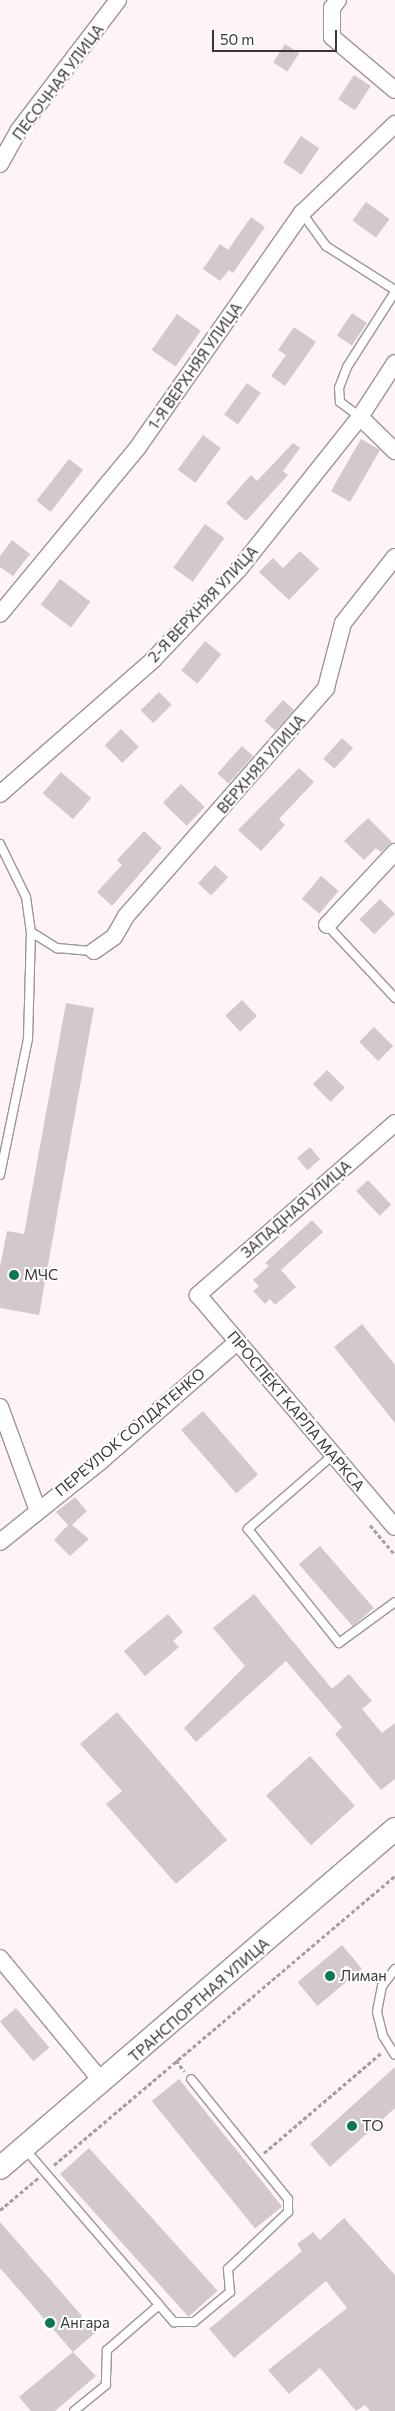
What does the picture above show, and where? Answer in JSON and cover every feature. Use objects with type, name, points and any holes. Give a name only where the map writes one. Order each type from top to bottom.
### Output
[{"type":"main road","name":"ТРАНСПОРТНАЯ УЛИЦА","points":[[0,2168],[103,2083],[395,1829]]},
{"type":"street","name":"ПЕСОЧНАЯ УЛИЦА","points":[[0,164],[18,131],[118,0]]},
{"type":"street","points":[[338,0],[331,21],[332,38],[395,90]]},
{"type":"street","name":"1-Я ВЕРХНЯЯ УЛИЦА","points":[[0,614],[138,447],[302,213],[395,124]]},
{"type":"street","name":"2-Я ВЕРХНЯЯ УЛИЦА","points":[[0,794],[153,660],[239,569],[360,417],[395,362]]},
{"type":"street","points":[[360,417],[395,451]]},
{"type":"street","name":"ВЕРХНЯЯ УЛИЦА","points":[[94,951],[114,937],[126,916],[326,688],[343,623],[395,557]]},
{"type":"street","points":[[327,925],[395,852]]},
{"type":"street","name":"ЗАПАДНАЯ УЛИЦА","points":[[198,1295],[395,1123]]},
{"type":"street","name":"ПРОСПЕКТ КАРЛА МАРКСА","points":[[198,1295],[395,1527]]},
{"type":"street","name":"ПЕРЕУЛОК СОЛДАТЕНКО","points":[[0,1542],[37,1508],[101,1461],[237,1342]]},
{"type":"street","points":[[0,1407],[37,1508]]},
{"type":"street","points":[[0,1958],[103,2083]]},
{"type":"lane","points":[[302,213],[326,246],[395,291],[347,367],[339,388],[340,402],[360,417]]},
{"type":"lane","points":[[0,844],[26,896],[30,932],[28,1038],[0,1175]]},
{"type":"lane","points":[[327,925],[395,998]]},
{"type":"lane","points":[[30,932],[57,948],[94,951]]},
{"type":"lane","points":[[333,1455],[248,1529],[339,1643],[395,1602]]},
{"type":"lane","points":[[395,1969],[382,1986],[377,2012],[395,2055]]},
{"type":"lane","points":[[24,2148],[174,2322],[194,2322],[230,2292],[228,2269],[288,2212],[288,2200],[191,2079]]},
{"type":"lane","points":[[74,2411],[106,2385],[106,2350],[159,2305]]},
{"type":"path","points":[[0,2210],[395,1876]]},
{"type":"path","points":[[256,2160],[390,2046]]},
{"type":"building","points":[[285,44],[299,53],[287,72],[273,62]]},
{"type":"building","points":[[354,75],[371,86],[355,110],[338,99]]},
{"type":"building","points":[[301,136],[319,148],[301,175],[283,163]]},
{"type":"building","points":[[366,202],[389,219],[376,238],[352,221]]},
{"type":"building","points":[[251,217],[265,227],[233,273],[229,270],[220,281],[203,269],[220,244],[228,250]]},
{"type":"building","points":[[352,313],[367,323],[352,345],[337,335]]},
{"type":"building","points":[[177,314],[201,331],[176,367],[152,350]]},
{"type":"building","points":[[294,327],[316,342],[285,386],[271,376],[286,355],[278,350]]},
{"type":"building","points":[[247,383],[261,393],[238,425],[224,415]]},
{"type":"building","points":[[203,435],[221,448],[196,483],[178,470]]},
{"type":"building","points":[[361,439],[380,450],[350,502],[331,491]]},
{"type":"building","points":[[293,443],[300,448],[283,471],[288,475],[246,521],[226,503],[251,475],[257,481]]},
{"type":"building","points":[[69,459],[83,470],[51,512],[36,501]]},
{"type":"building","points":[[205,524],[224,538],[193,582],[173,568]]},
{"type":"building","points":[[12,540],[30,554],[13,576],[0,567],[0,556]]},
{"type":"building","points":[[300,551],[319,569],[289,600],[259,572],[273,558],[283,568]]},
{"type":"building","points":[[60,579],[90,602],[71,627],[41,605]]},
{"type":"building","points":[[205,641],[221,654],[197,684],[181,671]]},
{"type":"building","points":[[159,692],[172,705],[153,723],[141,710]]},
{"type":"building","points":[[283,700],[294,710],[275,731],[264,721]]},
{"type":"building","points":[[121,729],[139,747],[122,763],[105,745]]},
{"type":"building","points":[[342,738],[353,748],[334,769],[323,759]]},
{"type":"building","points":[[242,746],[253,756],[228,784],[217,773]]},
{"type":"building","points":[[299,768],[314,782],[279,819],[285,825],[261,851],[238,830]]},
{"type":"building","points":[[61,772],[91,798],[73,819],[43,793]]},
{"type":"building","points":[[181,784],[205,807],[187,826],[163,803]]},
{"type":"building","points":[[368,818],[392,842],[381,852],[376,848],[364,860],[344,841]]},
{"type":"building","points":[[144,831],[162,848],[112,906],[97,892],[122,865],[117,860]]},
{"type":"building","points":[[215,865],[228,877],[211,896],[198,883]]},
{"type":"building","points":[[321,876],[339,891],[319,914],[302,899]]},
{"type":"building","points":[[380,899],[395,914],[374,934],[359,920]]},
{"type":"building","points":[[242,1000],[257,1016],[240,1032],[225,1016]]},
{"type":"building","points":[[66,1003],[94,1008],[39,1315],[0,1308],[0,1267],[7,1231],[24,1234]]},
{"type":"building","points":[[374,1027],[393,1046],[378,1061],[359,1042]]},
{"type":"building","points":[[327,1070],[345,1088],[331,1102],[313,1084]]},
{"type":"building","points":[[310,1147],[320,1159],[307,1170],[297,1158]]},
{"type":"building","points":[[368,1180],[391,1205],[379,1216],[356,1191]]},
{"type":"building","points":[[312,1220],[323,1232],[281,1270],[296,1287],[275,1305],[270,1299],[265,1304],[253,1291],[259,1286],[253,1280],[269,1266],[265,1263]]},
{"type":"building","points":[[362,1324],[395,1365],[395,1423],[334,1347]]},
{"type":"building","points":[[203,1411],[258,1474],[236,1493],[181,1430]]},
{"type":"building","points":[[75,1497],[87,1511],[72,1525],[89,1539],[70,1556],[54,1540],[68,1525],[56,1512]]},
{"type":"building","points":[[320,1546],[374,1608],[353,1626],[299,1564]]},
{"type":"building","points":[[254,1594],[332,1689],[349,1674],[372,1701],[362,1709],[382,1733],[395,1723],[395,1779],[381,1790],[335,1734],[342,1727],[286,1661],[196,1742],[184,1728],[245,1666],[213,1628]]},
{"type":"building","points":[[168,1614],[183,1632],[173,1641],[179,1647],[145,1676],[124,1651]]},
{"type":"building","points":[[117,1712],[227,1840],[176,1884],[106,1804],[122,1791],[80,1744]]},
{"type":"building","points":[[310,1756],[355,1806],[311,1845],[266,1795]]},
{"type":"building","name":"Лиман","points":[[342,1945],[362,1969],[317,2006],[298,1982]]},
{"type":"building","points":[[16,2008],[49,2048],[33,2061],[0,2022]]},
{"type":"building","name":"ТО","points":[[395,2067],[395,2108],[330,2167],[310,2144]]},
{"type":"building","points":[[179,2079],[282,2206],[255,2228],[152,2101]]},
{"type":"building","points":[[89,2148],[217,2291],[188,2317],[60,2174]]},
{"type":"building","points":[[344,2218],[395,2275],[395,2411],[370,2411],[365,2405],[356,2411],[320,2368],[289,2394],[268,2370],[347,2308],[326,2281],[234,2358],[209,2329],[302,2251],[297,2244],[313,2232],[320,2240]]},
{"type":"building","points":[[0,2222],[96,2332],[73,2352],[0,2268]]},
{"type":"building","points":[[73,2352],[96,2376],[55,2411],[31,2411],[19,2397]]},
{"type":"place","name":"МЧС","points":[[14,1275]]},
{"type":"place","name":"Лиман","points":[[330,1976]]},
{"type":"place","name":"ТО","points":[[352,2126]]},
{"type":"place","name":"Ангара","points":[[50,2323]]}]
